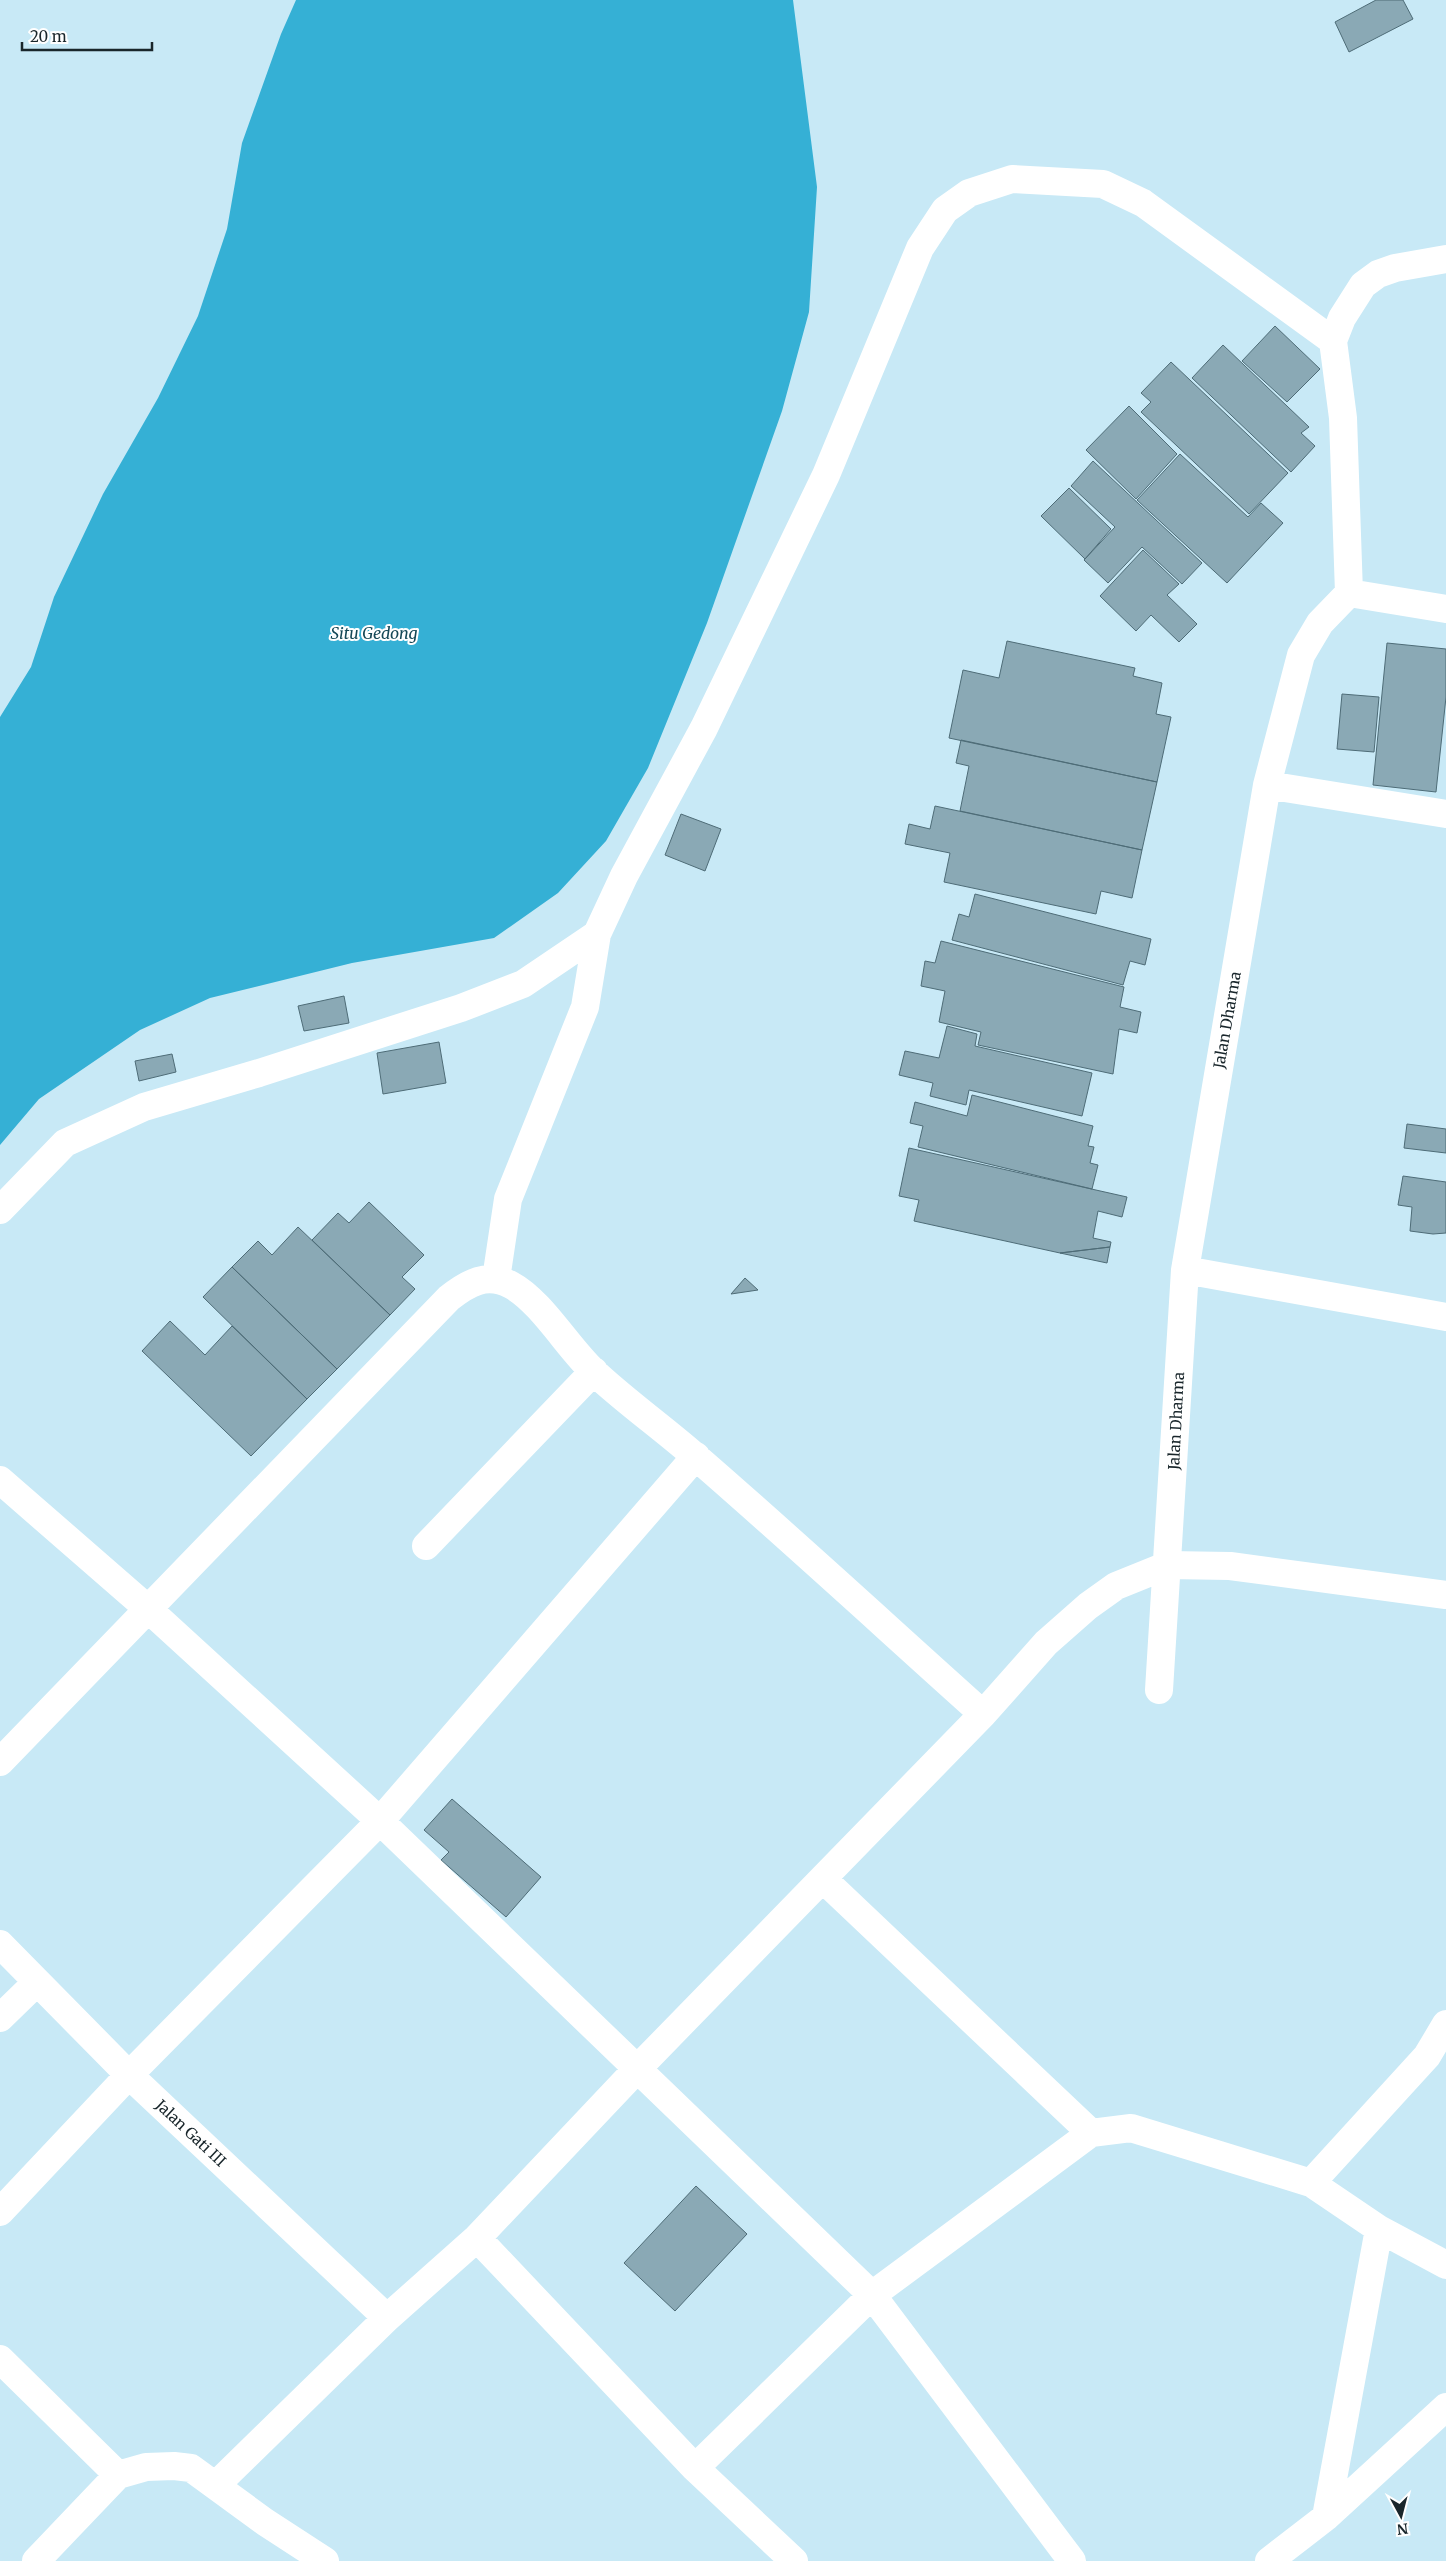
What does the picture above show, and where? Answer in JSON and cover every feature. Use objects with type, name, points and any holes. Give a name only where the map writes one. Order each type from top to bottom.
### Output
[{"type":"street","points":[[496,1279],[508,1199],[585,1007],[597,934],[624,876],[704,728],[822,484],[920,248],[945,210],[969,193],[1012,179],[1103,184],[1143,203],[1333,341]]},
{"type":"street","points":[[1446,259],[1402,266],[1378,274],[1363,285],[1342,318],[1333,341],[1343,418],[1349,593],[1446,609]]},
{"type":"street","name":"Jalan Dharma","points":[[1159,1690],[1185,1270],[1267,785],[1301,655],[1320,623],[1349,593]]},
{"type":"street","points":[[1267,785],[1446,814]]},
{"type":"street","points":[[0,1210],[64,1144],[135,1111],[461,1008],[523,984],[597,934]]},
{"type":"street","points":[[1185,1270],[1446,1317]]},
{"type":"street","points":[[0,1762],[449,1298],[468,1284],[482,1279],[496,1279],[512,1285],[528,1297],[594,1372],[696,1456],[983,1714]]},
{"type":"street","points":[[426,1546],[594,1372]]},
{"type":"street","points":[[0,2212],[129,2075],[380,1822],[696,1456]]},
{"type":"street","points":[[0,1480],[147,1608],[380,1822],[638,2068],[872,2296],[1072,2561]]},
{"type":"street","points":[[216,2485],[387,2318],[477,2238],[638,2068],[824,1880],[983,1714],[1046,1643],[1088,1606],[1116,1586],[1168,1565],[1230,1566],[1446,1595]]},
{"type":"street","points":[[824,1880],[1091,2133]]},
{"type":"street","name":"Jalan Gati III","points":[[0,1944],[129,2075],[387,2318]]},
{"type":"street","points":[[0,2018],[37,1982]]},
{"type":"street","points":[[1311,2183],[1427,2056],[1446,2024]]},
{"type":"street","points":[[695,2468],[872,2296],[1091,2133],[1131,2128],[1311,2183],[1379,2229],[1446,2264]]},
{"type":"street","points":[[1326,2517],[1379,2229]]},
{"type":"street","points":[[477,2238],[695,2468],[794,2561]]},
{"type":"street","points":[[0,2359],[118,2474]]},
{"type":"street","points":[[1269,2561],[1326,2517],[1446,2407]]},
{"type":"street","points":[[36,2561],[118,2474],[146,2467],[192,2468],[313,2558]]},
{"type":"water","name":"Situ Gedong","points":[[296,0],[793,0],[817,187],[809,312],[782,411],[707,623],[648,768],[606,841],[558,893],[494,938],[352,963],[210,998],[140,1030],[39,1099],[0,1145],[0,717],[31,667],[54,597],[103,494],[158,398],[198,316],[227,229],[242,143],[281,34]]},
{"type":"building","points":[[1376,0],[1403,0],[1413,19],[1349,52],[1335,22]]},
{"type":"building","points":[[1275,326],[1320,369],[1287,402],[1242,361]]},
{"type":"building","points":[[1223,345],[1309,427],[1301,433],[1315,446],[1291,472],[1192,378]]},
{"type":"building","points":[[1171,362],[1288,473],[1249,514],[1141,412],[1151,402],[1141,393]]},
{"type":"building","points":[[1129,406],[1177,454],[1136,499],[1086,450]]},
{"type":"building","points":[[1180,454],[1248,517],[1261,503],[1283,523],[1227,583],[1137,500]]},
{"type":"building","points":[[1093,461],[1202,563],[1182,584],[1142,547],[1108,583],[1084,560],[1115,527],[1071,486]]},
{"type":"building","points":[[1069,488],[1111,529],[1085,559],[1041,516]]},
{"type":"building","points":[[1143,550],[1179,584],[1167,595],[1197,624],[1179,642],[1151,615],[1136,631],[1100,596]]},
{"type":"building","points":[[1007,641],[1135,668],[1133,676],[1162,683],[1156,714],[1171,717],[1157,782],[949,738],[963,670],[999,678]]},
{"type":"building","points":[[1387,643],[1446,649],[1446,697],[1436,792],[1373,785]]},
{"type":"building","points":[[1342,694],[1379,697],[1374,752],[1337,749]]},
{"type":"building","points":[[961,740],[1157,782],[1142,850],[960,811],[969,766],[956,763]]},
{"type":"building","points":[[935,806],[1142,850],[1132,898],[1101,891],[1096,914],[944,882],[950,853],[905,844],[909,824],[930,829]]},
{"type":"building","points":[[681,814],[721,829],[705,871],[665,855]]},
{"type":"building","points":[[975,894],[1151,939],[1145,965],[1130,961],[1123,985],[952,940],[959,914],[969,917]]},
{"type":"building","points":[[941,941],[1124,987],[1120,1007],[1141,1012],[1137,1033],[1119,1029],[1113,1074],[978,1045],[981,1032],[939,1022],[945,991],[921,986],[925,961],[935,963]]},
{"type":"building","points":[[344,996],[349,1023],[304,1031],[298,1006]]},
{"type":"building","points":[[947,1026],[977,1034],[975,1046],[1092,1073],[1082,1116],[969,1090],[966,1105],[930,1096],[933,1083],[899,1075],[905,1051],[939,1058]]},
{"type":"building","points":[[439,1042],[446,1083],[383,1094],[377,1053]]},
{"type":"building","points":[[172,1054],[176,1072],[139,1081],[135,1061]]},
{"type":"building","points":[[972,1095],[1093,1126],[1088,1146],[1094,1147],[1090,1163],[1098,1165],[1092,1189],[918,1147],[923,1126],[910,1123],[915,1102],[967,1116]]},
{"type":"building","points":[[1407,1124],[1446,1129],[1446,1153],[1404,1148]]},
{"type":"building","points":[[909,1148],[1127,1197],[1122,1217],[1098,1211],[1093,1238],[1111,1242],[1110,1247],[1060,1253],[914,1221],[919,1200],[899,1196]]},
{"type":"building","points":[[1403,1176],[1446,1182],[1446,1233],[1433,1234],[1410,1231],[1412,1207],[1398,1205]]},
{"type":"building","points":[[369,1202],[424,1255],[402,1277],[415,1289],[390,1315],[312,1240],[338,1213],[349,1223]]},
{"type":"building","points":[[298,1227],[390,1315],[337,1369],[232,1267],[258,1241],[272,1255]]},
{"type":"building","points":[[1110,1247],[1107,1263],[1060,1253]]},
{"type":"building","points":[[232,1267],[337,1369],[307,1399],[203,1297]]},
{"type":"building","points":[[745,1278],[758,1290],[731,1294]]},
{"type":"building","points":[[170,1321],[205,1355],[232,1326],[307,1399],[251,1456],[142,1351]]},
{"type":"building","points":[[452,1799],[541,1877],[506,1917],[441,1860],[449,1852],[424,1830]]},
{"type":"building","points":[[696,2186],[747,2234],[675,2311],[624,2263]]}]
